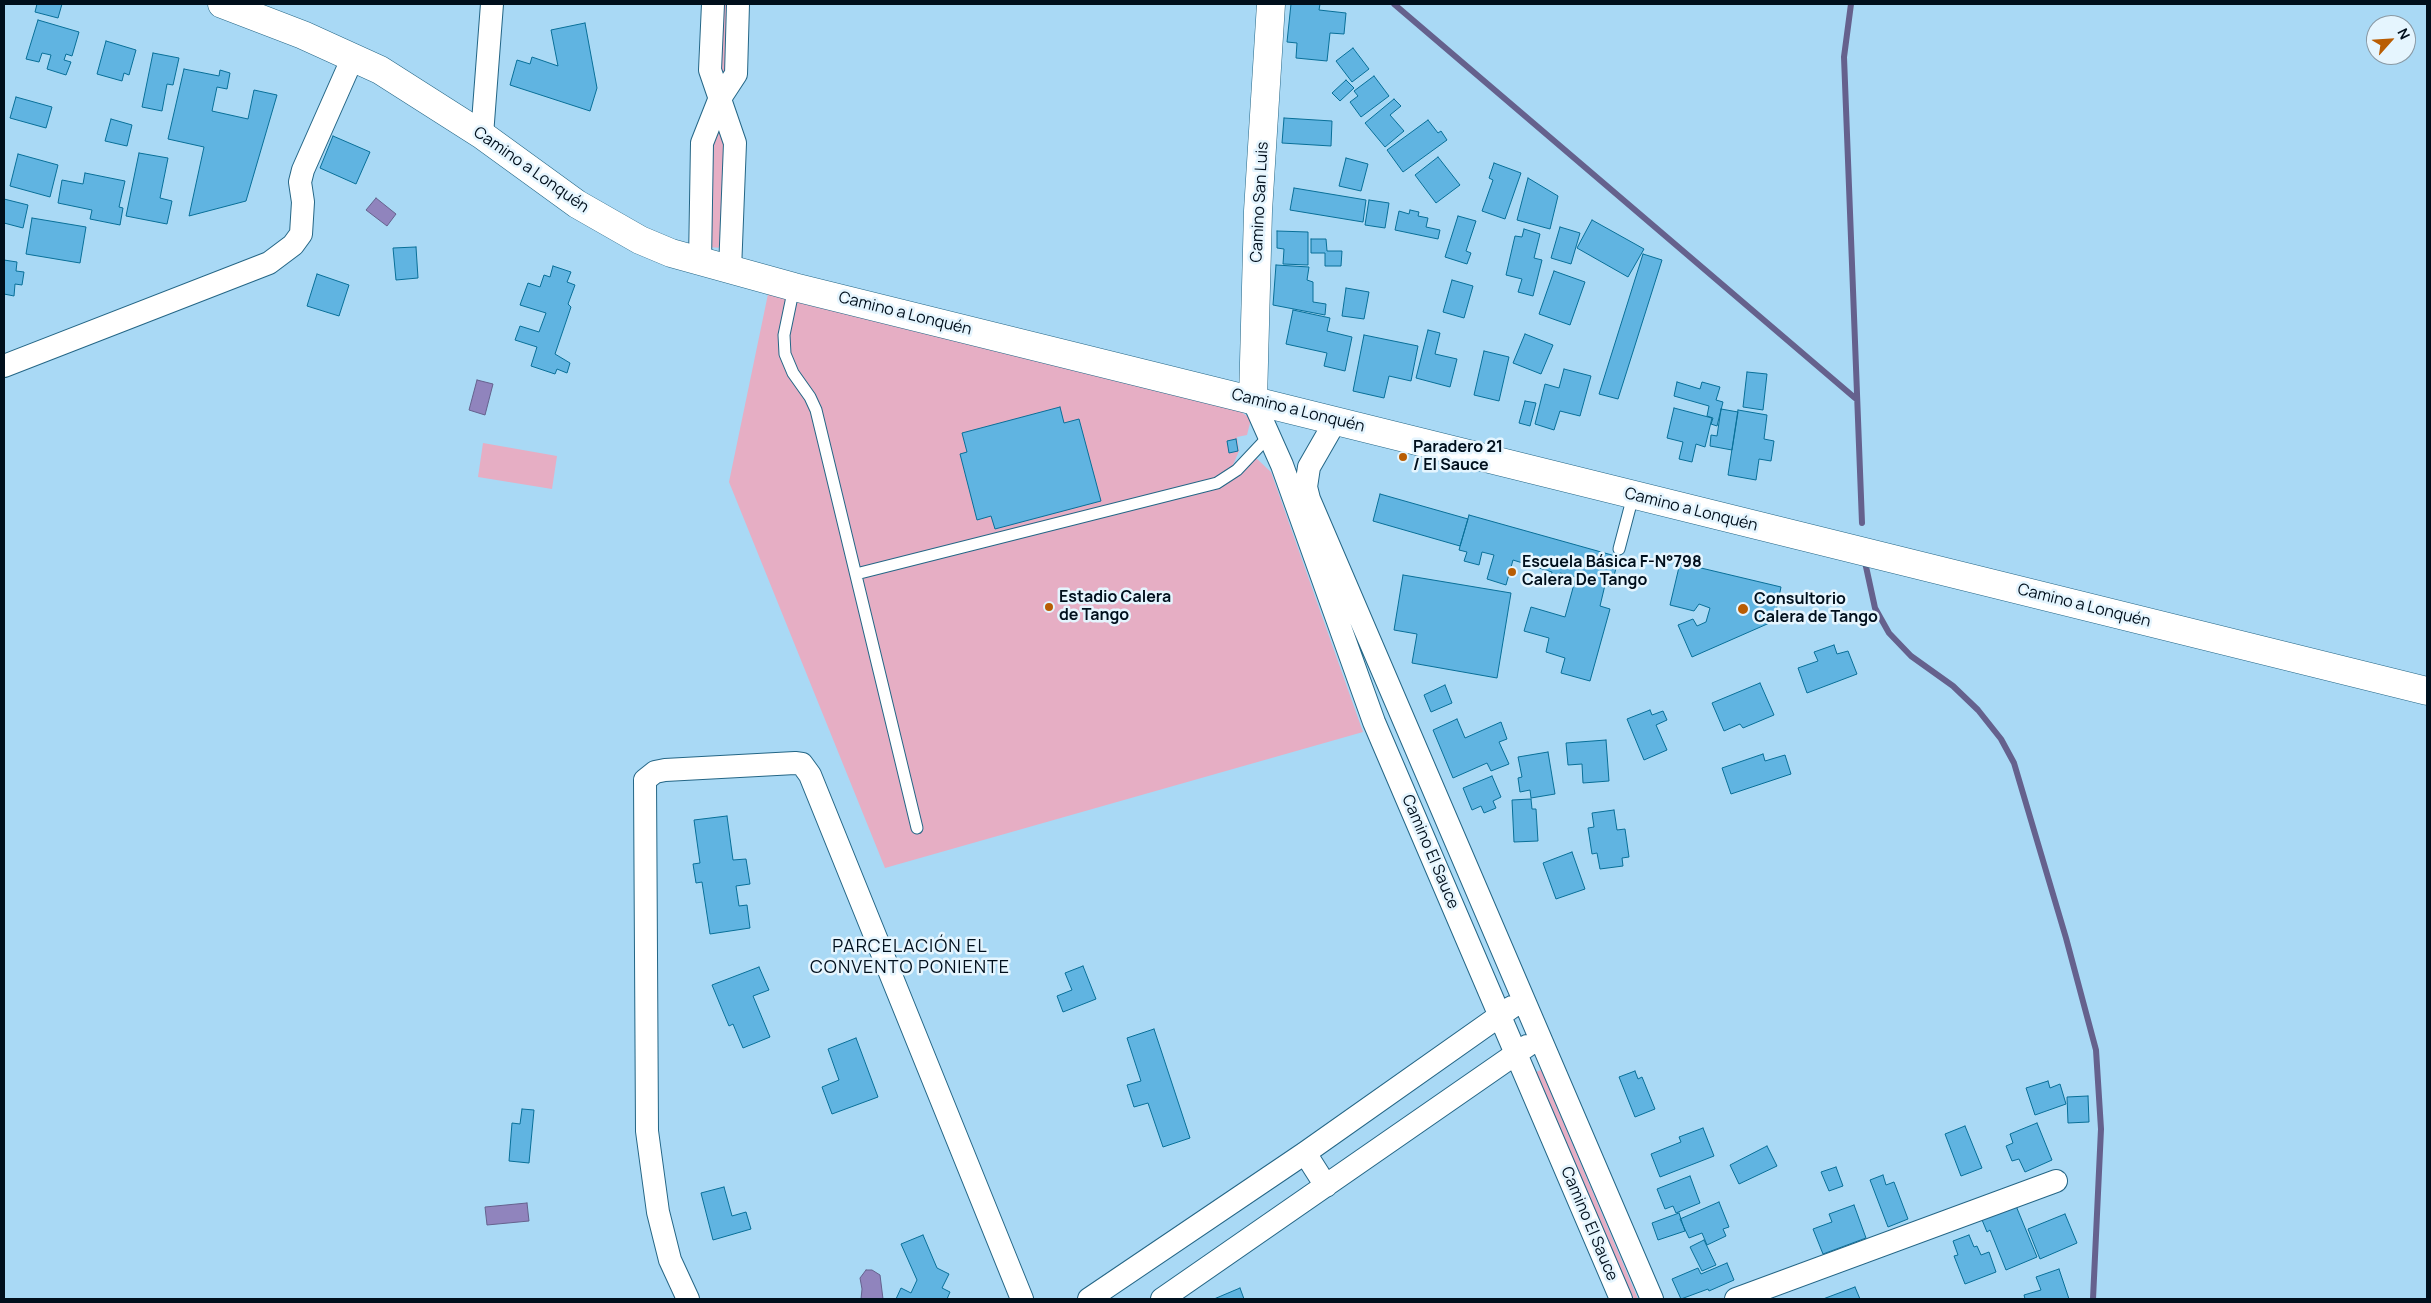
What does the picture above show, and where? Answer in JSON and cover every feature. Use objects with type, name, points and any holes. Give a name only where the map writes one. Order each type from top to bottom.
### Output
[{"type":"main road","name":"Camino a Lonquén","points":[[222,4],[353,57],[406,85],[482,135],[577,204],[640,240],[671,253],[794,287],[1336,420],[1633,496],[2427,690]]},
{"type":"main road","name":"Camino San Luis","points":[[1253,400],[1258,211],[1271,4]]},
{"type":"street","points":[[482,135],[492,4]]},
{"type":"street","points":[[713,4],[710,70],[718,100],[735,143],[730,270]]},
{"type":"street","points":[[700,262],[702,143],[718,100],[736,74],[738,4]]},
{"type":"street","points":[[4,366],[269,263],[294,245],[301,234],[303,202],[300,182],[303,170],[353,57]]},
{"type":"street","name":"Camino El Sauce","points":[[1253,400],[1282,465],[1374,722],[1621,1299]]},
{"type":"street","name":"Camino El Sauce","points":[[1336,420],[1309,466],[1306,487],[1309,499],[1652,1299]]},
{"type":"street","points":[[1282,465],[1297,468],[1309,466]]},
{"type":"street","points":[[688,1299],[670,1260],[658,1212],[647,1131],[645,780],[655,772],[665,770],[795,763],[802,764],[810,775],[1022,1299]]},
{"type":"street","points":[[1089,1299],[1305,1153],[1523,999]]},
{"type":"street","points":[[1162,1299],[1540,1036]]},
{"type":"street","points":[[1305,1153],[1326,1186]]},
{"type":"street","points":[[1736,1299],[2056,1181]]},
{"type":"lane","points":[[794,287],[784,335],[785,354],[793,373],[810,397],[816,410],[917,828]]},
{"type":"lane","points":[[856,574],[1217,483],[1237,470],[1269,436]]},
{"type":"lane","points":[[1619,549],[1633,496]]},
{"type":"shaded area","points":[[719,4],[732,4],[730,65],[721,81]]},
{"type":"shaded area","points":[[720,114],[731,144],[725,248],[705,247],[710,143]]},
{"type":"shaded area","points":[[376,198],[396,214],[387,226],[366,210]]},
{"type":"shaded area","name":"Estadio Calera de Tango","points":[[768,294],[1240,411],[1251,419],[1247,435],[1237,437],[1239,451],[1233,465],[1241,474],[1256,458],[1271,472],[1363,732],[885,868],[729,482]]},
{"type":"shaded area","points":[[477,380],[493,384],[485,415],[469,410]]},
{"type":"shaded area","points":[[483,443],[557,456],[552,489],[478,477]]},
{"type":"shaded area","points":[[1541,1070],[1638,1299],[1626,1299],[1531,1074]]},
{"type":"shaded area","points":[[527,1203],[529,1221],[487,1225],[485,1207]]},
{"type":"shaded area","points":[[866,1270],[872,1270],[880,1275],[883,1299],[861,1299],[860,1278]]},
{"type":"building","points":[[37,4],[62,4],[58,18],[35,12]]},
{"type":"building","points":[[1291,4],[1320,4],[1319,10],[1346,13],[1344,34],[1330,33],[1327,61],[1296,58],[1297,43],[1287,42]]},
{"type":"building","points":[[38,20],[79,32],[72,56],[66,54],[64,60],[71,62],[66,75],[47,69],[51,55],[42,53],[39,62],[26,59]]},
{"type":"building","points":[[585,23],[597,88],[590,111],[510,85],[517,60],[530,64],[532,57],[558,66],[551,30]]},
{"type":"building","points":[[106,41],[136,50],[129,75],[124,73],[122,81],[97,74]]},
{"type":"building","points":[[1353,48],[1369,69],[1352,82],[1336,61]]},
{"type":"building","points":[[153,53],[179,58],[173,85],[167,84],[162,111],[142,107]]},
{"type":"building","points":[[184,69],[219,76],[220,70],[230,73],[227,89],[217,87],[212,111],[248,119],[254,90],[277,95],[246,201],[189,216],[204,147],[168,139]]},
{"type":"building","points":[[1374,76],[1389,96],[1361,117],[1350,102],[1358,96],[1354,91]]},
{"type":"building","points":[[1346,80],[1354,88],[1340,101],[1332,93]]},
{"type":"building","points":[[16,97],[52,107],[46,128],[10,118]]},
{"type":"building","points":[[1394,99],[1401,106],[1390,115],[1404,131],[1385,147],[1365,123]]},
{"type":"building","points":[[1284,118],[1332,121],[1331,146],[1282,143]]},
{"type":"building","points":[[111,119],[132,125],[127,146],[105,141]]},
{"type":"building","points":[[1428,120],[1438,133],[1441,131],[1447,140],[1403,172],[1387,150]]},
{"type":"building","points":[[333,136],[370,152],[356,184],[320,168]]},
{"type":"building","points":[[139,153],[168,158],[160,198],[172,201],[167,224],[126,216]]},
{"type":"building","points":[[18,154],[58,165],[50,197],[10,186]]},
{"type":"building","points":[[1438,157],[1460,185],[1436,203],[1415,175]]},
{"type":"building","points":[[1346,158],[1368,164],[1361,191],[1339,186]]},
{"type":"building","points":[[1494,163],[1521,173],[1505,219],[1482,211],[1493,180],[1489,178]]},
{"type":"building","points":[[85,173],[125,181],[119,207],[123,208],[120,225],[90,219],[92,210],[58,203],[62,180],[83,184]]},
{"type":"building","points":[[1528,178],[1558,196],[1550,229],[1517,220]]},
{"type":"building","points":[[1294,188],[1366,200],[1363,222],[1290,210]]},
{"type":"building","points":[[4,199],[28,205],[23,228],[4,223]]},
{"type":"building","points":[[1369,200],[1389,203],[1385,228],[1365,225]]},
{"type":"building","points":[[1410,210],[1419,212],[1418,216],[1428,218],[1426,227],[1440,230],[1438,239],[1395,230],[1399,211],[1409,214]]},
{"type":"building","points":[[1458,216],[1476,221],[1466,251],[1471,253],[1467,264],[1445,257]]},
{"type":"building","points":[[32,218],[86,227],[80,263],[26,254]]},
{"type":"building","points":[[1592,220],[1644,249],[1628,277],[1577,248]]},
{"type":"building","points":[[1560,227],[1580,233],[1571,264],[1551,258]]},
{"type":"building","points":[[1524,229],[1540,234],[1534,258],[1542,260],[1533,296],[1518,292],[1522,279],[1506,275],[1515,236],[1522,237]]},
{"type":"building","points":[[1277,231],[1308,232],[1308,265],[1283,264],[1284,249],[1277,248]]},
{"type":"building","points":[[1311,239],[1326,239],[1327,251],[1342,251],[1341,266],[1325,266],[1325,253],[1311,253]]},
{"type":"building","points":[[416,247],[418,278],[396,280],[393,248]]},
{"type":"building","points":[[1643,254],[1662,260],[1618,399],[1599,394]]},
{"type":"building","points":[[4,260],[17,262],[16,271],[24,272],[22,285],[15,284],[14,296],[4,294]]},
{"type":"building","points":[[1276,265],[1309,267],[1307,280],[1313,282],[1313,302],[1326,304],[1325,315],[1273,305]]},
{"type":"building","points":[[553,266],[571,272],[567,282],[575,285],[568,304],[571,307],[555,354],[570,363],[567,373],[557,369],[555,374],[531,366],[537,347],[515,340],[520,326],[539,332],[546,313],[520,305],[528,283],[540,287],[544,275],[550,277]]},
{"type":"building","points":[[1554,271],[1585,282],[1570,325],[1539,314]]},
{"type":"building","points":[[317,274],[349,285],[339,316],[307,306]]},
{"type":"building","points":[[1452,280],[1473,286],[1464,318],[1443,312]]},
{"type":"building","points":[[1346,288],[1369,292],[1364,319],[1342,316]]},
{"type":"building","points":[[1293,310],[1330,318],[1327,331],[1352,337],[1345,371],[1324,366],[1327,353],[1286,344]]},
{"type":"building","points":[[1428,330],[1440,333],[1435,354],[1457,359],[1450,387],[1416,378]]},
{"type":"building","points":[[1525,334],[1553,345],[1541,374],[1513,363]]},
{"type":"building","points":[[1364,335],[1418,346],[1411,381],[1389,376],[1384,398],[1353,391]]},
{"type":"building","points":[[1484,351],[1509,357],[1499,401],[1474,395]]},
{"type":"building","points":[[1564,369],[1591,376],[1580,416],[1560,411],[1554,430],[1535,424],[1545,384],[1559,388]]},
{"type":"building","points":[[1747,372],[1767,374],[1763,410],[1743,407]]},
{"type":"building","points":[[1677,382],[1700,389],[1702,382],[1720,387],[1716,400],[1723,402],[1717,426],[1711,424],[1713,418],[1707,416],[1709,406],[1674,396]]},
{"type":"building","points":[[1525,401],[1536,403],[1530,426],[1519,423]]},
{"type":"building","points":[[1060,407],[1064,423],[1079,419],[1101,501],[995,529],[991,516],[977,520],[960,454],[967,452],[962,433]]},
{"type":"building","points":[[1674,408],[1712,418],[1705,447],[1696,444],[1692,462],[1679,459],[1683,442],[1667,438]]},
{"type":"building","points":[[1721,409],[1738,412],[1732,450],[1710,446],[1711,435],[1717,436]]},
{"type":"building","points":[[1738,410],[1767,415],[1764,439],[1774,441],[1771,461],[1759,459],[1756,480],[1728,475]]},
{"type":"building","points":[[1236,439],[1238,451],[1229,453],[1227,441]]},
{"type":"building","points":[[1380,494],[1468,519],[1460,546],[1373,521]]},
{"type":"building","points":[[1469,515],[1619,557],[1611,587],[1605,585],[1600,606],[1610,609],[1590,681],[1561,673],[1565,658],[1546,652],[1549,638],[1524,631],[1531,607],[1565,617],[1576,577],[1560,573],[1557,583],[1550,581],[1552,572],[1513,560],[1506,585],[1487,579],[1494,555],[1482,552],[1479,565],[1464,561],[1467,552],[1459,550]]},
{"type":"building","name":"Consultorio Calera de Tango","points":[[1680,563],[1781,587],[1774,621],[1692,657],[1678,625],[1693,619],[1697,626],[1706,622],[1710,608],[1699,604],[1694,611],[1670,605]]},
{"type":"building","points":[[1403,575],[1511,593],[1497,678],[1412,663],[1417,634],[1394,630]]},
{"type":"building","points":[[1834,645],[1837,654],[1848,651],[1857,674],[1807,693],[1798,668],[1818,661],[1814,652]]},
{"type":"building","points":[[1760,683],[1774,715],[1743,728],[1740,724],[1724,731],[1712,703]]},
{"type":"building","points":[[1445,685],[1452,703],[1431,712],[1424,695]]},
{"type":"building","points":[[1650,710],[1652,715],[1663,711],[1667,720],[1656,725],[1667,750],[1644,760],[1627,719]]},
{"type":"building","points":[[1457,719],[1465,738],[1501,722],[1507,739],[1499,742],[1509,764],[1491,771],[1487,763],[1453,778],[1433,730]]},
{"type":"building","points":[[1606,740],[1609,781],[1583,783],[1582,764],[1568,765],[1566,743]]},
{"type":"building","points":[[1548,752],[1555,794],[1531,798],[1530,790],[1520,792],[1518,778],[1522,777],[1518,757]]},
{"type":"building","points":[[1763,754],[1765,761],[1785,755],[1791,774],[1731,794],[1722,768]]},
{"type":"building","points":[[1492,776],[1501,797],[1493,801],[1496,808],[1484,813],[1481,806],[1472,810],[1463,788]]},
{"type":"building","points":[[1531,799],[1532,809],[1536,809],[1538,841],[1514,842],[1512,800]]},
{"type":"building","points":[[1614,810],[1617,830],[1625,829],[1629,857],[1622,858],[1623,866],[1600,869],[1597,853],[1592,854],[1588,828],[1594,827],[1592,813]]},
{"type":"building","points":[[727,816],[733,860],[746,859],[750,884],[736,886],[739,906],[747,905],[750,928],[710,934],[702,882],[696,883],[693,864],[700,863],[694,820]]},
{"type":"building","points":[[1572,852],[1585,889],[1556,899],[1543,863]]},
{"type":"building","points":[[1083,966],[1096,999],[1063,1012],[1057,996],[1072,990],[1065,973]]},
{"type":"building","points":[[759,967],[769,990],[753,996],[770,1037],[743,1048],[733,1024],[729,1026],[712,985]]},
{"type":"building","points":[[1154,1029],[1190,1138],[1163,1147],[1148,1103],[1134,1107],[1127,1085],[1141,1081],[1127,1038]]},
{"type":"building","points":[[856,1038],[878,1097],[832,1114],[822,1087],[839,1080],[828,1049]]},
{"type":"building","points":[[1635,1071],[1638,1079],[1642,1077],[1655,1109],[1635,1117],[1619,1077]]},
{"type":"building","points":[[2048,1081],[2050,1088],[2060,1084],[2066,1104],[2035,1115],[2026,1088]]},
{"type":"building","points":[[2088,1096],[2089,1122],[2068,1123],[2067,1097]]},
{"type":"building","points":[[522,1109],[534,1110],[529,1163],[509,1161],[512,1123],[520,1124]]},
{"type":"building","points":[[2037,1123],[2052,1160],[2025,1172],[2019,1159],[2012,1161],[2006,1146],[2013,1143],[2010,1134]]},
{"type":"building","points":[[1965,1126],[1982,1168],[1961,1176],[1945,1134]]},
{"type":"building","points":[[1703,1128],[1714,1156],[1660,1177],[1651,1154],[1681,1142],[1679,1137]]},
{"type":"building","points":[[1767,1146],[1777,1166],[1739,1184],[1730,1165]]},
{"type":"building","points":[[1836,1167],[1843,1186],[1829,1191],[1821,1172]]},
{"type":"building","points":[[1883,1175],[1886,1185],[1894,1182],[1908,1219],[1888,1227],[1870,1180]]},
{"type":"building","points":[[1690,1176],[1700,1203],[1676,1213],[1673,1206],[1665,1209],[1657,1189]]},
{"type":"building","points":[[724,1187],[732,1216],[746,1212],[751,1229],[713,1240],[701,1193]]},
{"type":"building","points":[[2014,1201],[2037,1257],[2006,1270],[1990,1230],[1987,1232],[1980,1215]]},
{"type":"building","points":[[1719,1202],[1729,1227],[1723,1229],[1726,1236],[1707,1245],[1702,1233],[1689,1238],[1680,1219]]},
{"type":"building","points":[[1854,1205],[1866,1238],[1823,1254],[1813,1229],[1832,1222],[1829,1214]]},
{"type":"building","points":[[1679,1213],[1685,1231],[1658,1240],[1652,1223]]},
{"type":"building","points":[[2065,1214],[2077,1243],[2040,1259],[2028,1229]]},
{"type":"building","points":[[923,1235],[937,1268],[949,1274],[942,1288],[950,1292],[947,1299],[896,1299],[901,1288],[911,1293],[917,1280],[901,1244]]},
{"type":"building","points":[[1969,1235],[1974,1247],[1977,1246],[1981,1255],[1989,1252],[1996,1272],[1965,1284],[1954,1256],[1958,1255],[1953,1241]]},
{"type":"building","points":[[1704,1240],[1716,1265],[1702,1271],[1690,1247]]},
{"type":"building","points":[[1727,1263],[1734,1280],[1709,1291],[1708,1289],[1681,1299],[1672,1279],[1698,1268],[1701,1274]]},
{"type":"building","points":[[2059,1269],[2069,1299],[2025,1299],[2024,1295],[2041,1290],[2036,1277]]},
{"type":"building","points":[[1855,1287],[1860,1299],[1823,1299]]},
{"type":"building","points":[[1240,1288],[1244,1299],[1214,1299]]},
{"type":"waterway","points":[[1394,4],[1855,398]]},
{"type":"waterway","points":[[1851,4],[1844,57],[1862,523]]},
{"type":"waterway","points":[[1865,562],[1875,608],[1889,633],[1911,656],[1953,686],[1978,710],[2001,739],[2014,763],[2066,938],[2096,1050],[2101,1129],[2093,1299]]},
{"type":"place","name":"Paradero 21 / El Sauce","points":[[1403,457]]},
{"type":"place","name":"Escuela Básica F-N°798 Calera De Tango","points":[[1512,572]]},
{"type":"place","name":"Estadio Calera de Tango","points":[[1049,607]]},
{"type":"place","name":"Consultorio Calera de Tango","points":[[1743,609]]},
{"type":"district","name":"PARCELACIÓN EL CONVENTO PONIENTE","points":[[910,958]]}]
